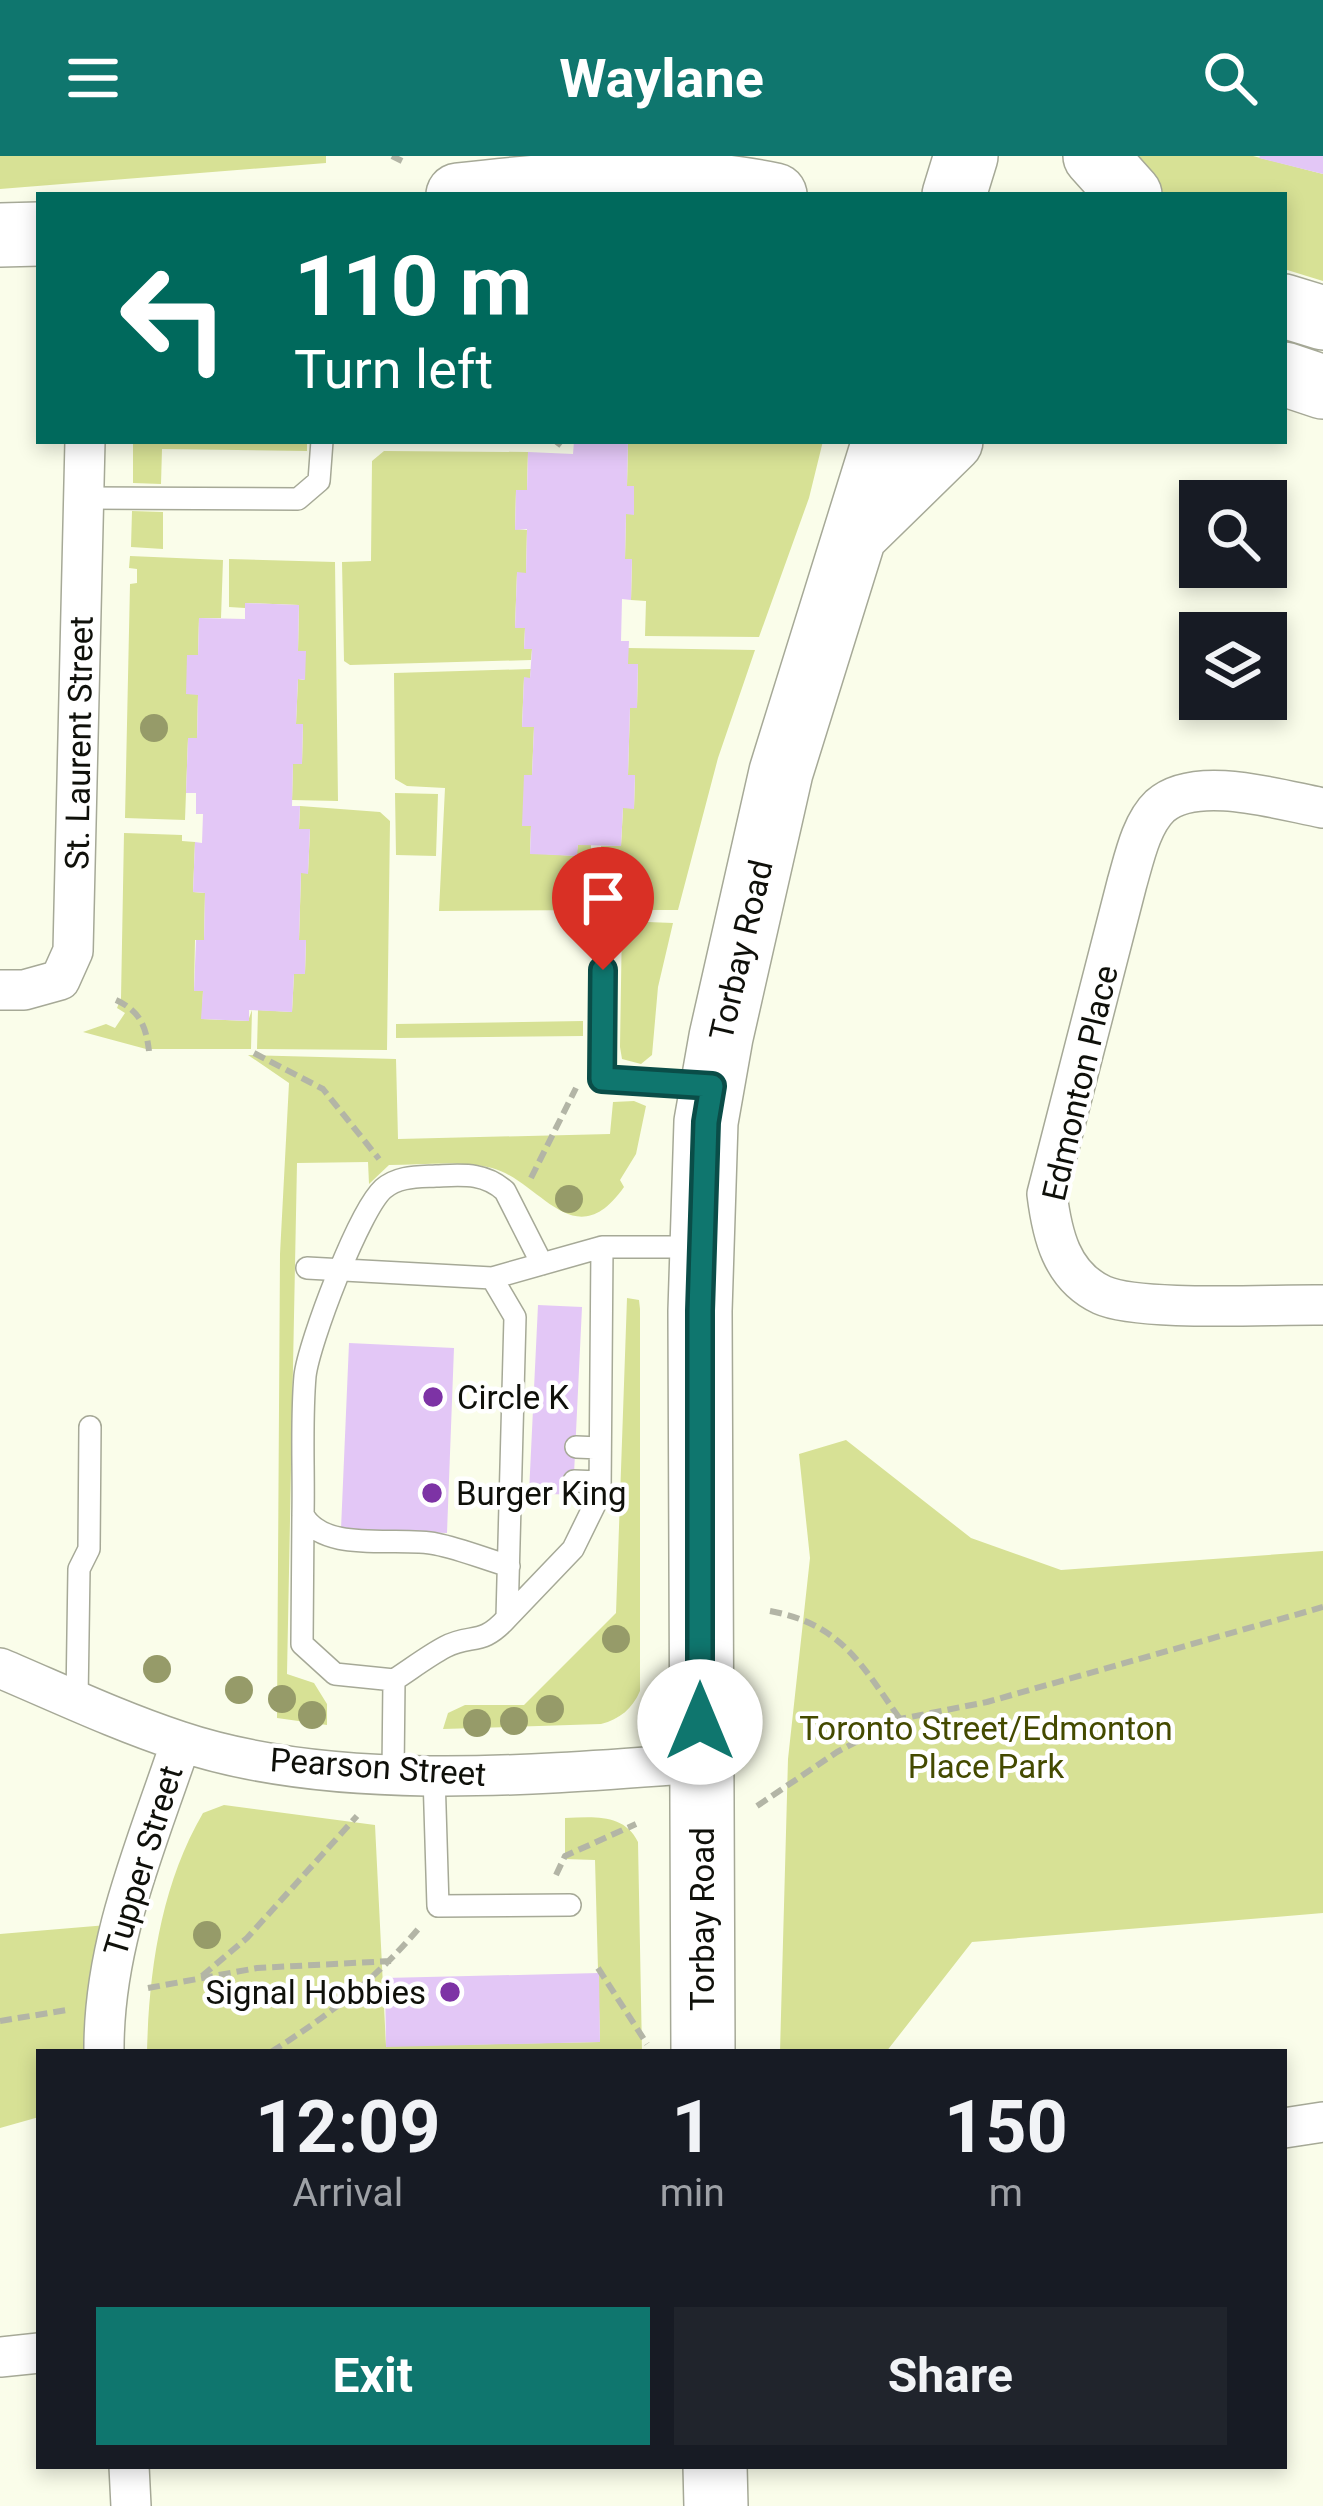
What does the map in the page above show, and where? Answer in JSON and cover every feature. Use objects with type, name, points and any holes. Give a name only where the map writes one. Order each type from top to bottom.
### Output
[{"type":"main road","points":[[955,192],[966,156]]},
{"type":"main road","points":[[1095,156],[1127,192]]},
{"type":"main road","points":[[486,192],[591,181],[701,177],[763,192]]},
{"type":"main road","points":[[0,235],[36,234]]},
{"type":"main road","points":[[1287,307],[1323,318]]},
{"type":"main road","points":[[1287,375],[1323,387]]},
{"type":"main road","points":[[851,444],[860,530]]},
{"type":"main road","name":"Torbay Road","points":[[675,2048],[700,1763],[702,1247],[712,1086],[782,772],[883,444]]},
{"type":"main road","points":[[860,530],[948,444]]},
{"type":"main road","points":[[715,2469],[716,2506]]},
{"type":"street","name":"St. Laurent Street","points":[[0,990],[24,990],[60,980],[73,951],[85,444]]},
{"type":"street","name":"Edmonton Place","points":[[1323,808],[1234,792],[1191,791],[1160,806],[1140,839],[1127,883],[1047,1194],[1052,1237],[1070,1270],[1102,1295],[1158,1304],[1323,1305]]},
{"type":"street","name":"Pearson Street","points":[[0,1668],[181,1742],[277,1764],[434,1775],[553,1774],[700,1763]]},
{"type":"street","name":"Tupper Street","points":[[104,2049],[103,2000],[122,1909],[181,1742]]},
{"type":"street","points":[[1287,2128],[1323,2122]]},
{"type":"street","points":[[0,2357],[36,2353]]},
{"type":"street","points":[[129,2469],[131,2506]]},
{"type":"lane","points":[[84,499],[298,499],[320,481],[322,444]]},
{"type":"lane","points":[[603,970],[602,1079],[712,1086]]},
{"type":"lane","points":[[542,1264],[496,1183],[470,1174],[405,1177],[391,1183],[364,1214],[311,1344],[305,1372],[302,1644],[335,1674],[394,1680],[450,1644],[477,1641],[495,1632],[572,1549],[595,1508],[600,1482],[601,1407],[590,1366],[602,1247]]},
{"type":"lane","points":[[307,1268],[492,1278],[602,1247],[702,1247]]},
{"type":"lane","points":[[492,1278],[526,1318],[521,1478],[507,1618]]},
{"type":"lane","points":[[578,1406],[601,1407]]},
{"type":"lane","points":[[77,1700],[79,1570],[89,1549],[90,1427]]},
{"type":"lane","points":[[575,1447],[600,1448]]},
{"type":"lane","points":[[574,1481],[600,1482]]},
{"type":"lane","points":[[304,1515],[308,1525],[329,1537],[434,1543],[509,1566]]},
{"type":"lane","points":[[393,1773],[394,1680]]},
{"type":"lane","points":[[434,1775],[438,1906],[570,1906]]},
{"type":"path","points":[[392,156],[402,161]]},
{"type":"path","points":[[116,1000],[134,1008],[146,1029],[149,1051]]},
{"type":"path","points":[[254,1053],[322,1089],[375,1152],[391,1183]]},
{"type":"path","points":[[513,1206],[536,1171],[579,1080]]},
{"type":"path","points":[[757,1806],[837,1752],[900,1719],[987,1702],[1323,1607]]},
{"type":"path","points":[[770,1611],[798,1616],[837,1638],[900,1719]]},
{"type":"path","points":[[199,1978],[248,1938],[357,1816]]},
{"type":"path","points":[[542,1905],[566,1856],[636,1824]]},
{"type":"path","points":[[276,2049],[322,2020],[392,1961],[438,1906]]},
{"type":"path","points":[[144,1989],[257,1968],[392,1961]]},
{"type":"path","points":[[598,1967],[675,2048]]},
{"type":"path","points":[[0,2021],[68,2009]]},
{"type":"green space","points":[[0,156],[326,156],[326,163],[0,189]]},
{"type":"green space","points":[[1121,156],[1253,156],[1323,174],[1323,281],[1287,270],[1287,192],[1154,192]]},
{"type":"green space","points":[[133,444],[307,444],[307,451],[162,449],[161,484],[133,483]]},
{"type":"green space","points":[[628,444],[822,444],[809,498],[759,637],[645,636],[646,601],[631,600],[632,560],[625,559],[626,514],[634,514],[634,487],[627,486]]},
{"type":"green space","points":[[384,451],[528,452],[527,490],[516,491],[515,529],[527,530],[526,573],[517,573],[515,627],[525,628],[524,648],[532,649],[531,660],[350,665],[344,661],[342,562],[371,561],[372,461]]},
{"type":"green space","points":[[132,511],[163,512],[163,549],[131,547]]},
{"type":"green space","points":[[130,556],[223,560],[221,618],[199,618],[198,655],[187,656],[198,695],[197,738],[188,739],[185,820],[125,818],[130,584],[137,583],[137,569],[129,568]]},
{"type":"green space","points":[[229,559],[335,562],[338,801],[292,800],[293,764],[302,763],[303,724],[296,724],[298,679],[304,680],[298,651],[299,605],[229,607]]},
{"type":"green space","points":[[628,648],[755,650],[718,758],[678,910],[601,910],[601,846],[621,846],[623,808],[634,808],[635,776],[628,775],[630,708],[637,707],[638,665],[628,664]]},
{"type":"green space","points":[[531,669],[530,678],[524,678],[522,726],[534,727],[532,775],[524,776],[530,853],[576,856],[578,845],[591,845],[590,910],[439,911],[445,788],[407,786],[395,779],[394,673]]},
{"type":"green space","points":[[395,793],[438,794],[436,856],[396,855]]},
{"type":"green space","points":[[300,806],[380,812],[390,821],[387,1050],[257,1049],[258,1010],[292,1012],[294,974],[305,973],[306,941],[299,940],[301,873],[308,873],[310,830],[299,829]]},
{"type":"green space","points":[[124,833],[182,835],[182,841],[195,842],[193,892],[205,893],[204,940],[195,940],[194,990],[203,991],[202,1019],[248,1021],[252,1010],[251,1049],[146,1049],[83,1032],[106,1024],[115,1028],[125,1013],[117,1008]]},
{"type":"green space","points":[[622,921],[673,923],[658,987],[652,1055],[641,1064],[622,1059],[620,1047]]},
{"type":"green space","points":[[583,1021],[583,1036],[396,1038],[396,1024]]},
{"type":"green space","points":[[248,1055],[396,1059],[398,1139],[610,1134],[613,1102],[646,1106],[636,1154],[620,1180],[624,1187],[606,1207],[589,1216],[558,1209],[492,1168],[389,1165],[369,1184],[368,1162],[297,1163],[287,1674],[314,1683],[327,1704],[327,1725],[277,1718],[280,1254],[289,1083]]},
{"type":"green space","points":[[627,1298],[639,1300],[640,1309],[640,1691],[625,1712],[601,1724],[443,1729],[448,1713],[465,1705],[524,1705],[616,1613]]},
{"type":"green space","name":"Toronto Street/Edmonton Place Park","points":[[846,1440],[971,1538],[1061,1570],[1323,1551],[1323,1913],[972,1942],[888,2049],[780,2049],[788,1759],[810,1558],[799,1454]]},
{"type":"green space","points":[[224,1805],[375,1825],[386,2046],[600,2042],[595,1860],[565,1859],[565,1818],[616,1821],[638,1842],[642,2049],[147,2049],[155,1959],[167,1899],[203,1813]]},
{"type":"green space","points":[[119,1924],[108,2049],[36,2049],[36,2118],[0,2128],[0,1934]]},
{"type":"building","points":[[1323,156],[1323,174],[1259,158]]},
{"type":"building","points":[[574,444],[628,444],[627,486],[634,486],[634,515],[626,514],[625,559],[632,559],[631,600],[622,599],[621,641],[629,641],[628,664],[638,664],[637,708],[630,708],[628,775],[635,775],[634,809],[623,808],[621,846],[578,845],[577,856],[530,854],[531,826],[522,826],[524,775],[532,775],[534,727],[522,727],[524,677],[530,678],[532,649],[524,649],[525,628],[515,628],[517,572],[526,573],[527,529],[515,530],[516,490],[527,490],[528,452],[573,454]]},
{"type":"building","points":[[245,603],[299,605],[298,651],[306,651],[305,680],[298,679],[296,724],[303,724],[302,764],[293,764],[292,806],[300,806],[299,829],[310,829],[308,874],[301,873],[299,940],[306,940],[305,974],[294,974],[292,1012],[249,1010],[249,1021],[201,1019],[203,991],[194,991],[196,940],[204,940],[205,893],[193,892],[195,842],[202,843],[203,814],[196,814],[196,793],[186,793],[188,738],[197,738],[198,695],[186,694],[187,655],[198,655],[199,618],[245,619]]},
{"type":"building","points":[[538,1305],[582,1307],[573,1495],[529,1493]]},
{"type":"building","points":[[349,1343],[454,1348],[447,1533],[341,1529]]},
{"type":"building","points":[[599,1973],[600,2042],[386,2047],[385,1978]]},
{"type":"place","name":"Circle K","points":[[433,1397]]},
{"type":"place","name":"Burger King","points":[[432,1493]]},
{"type":"place","name":"Signal Hobbies","points":[[450,1992]]},
{"type":"route","points":[[603,970],[602,1079],[712,1086],[706,1122],[700,1311],[700,1722]]}]
